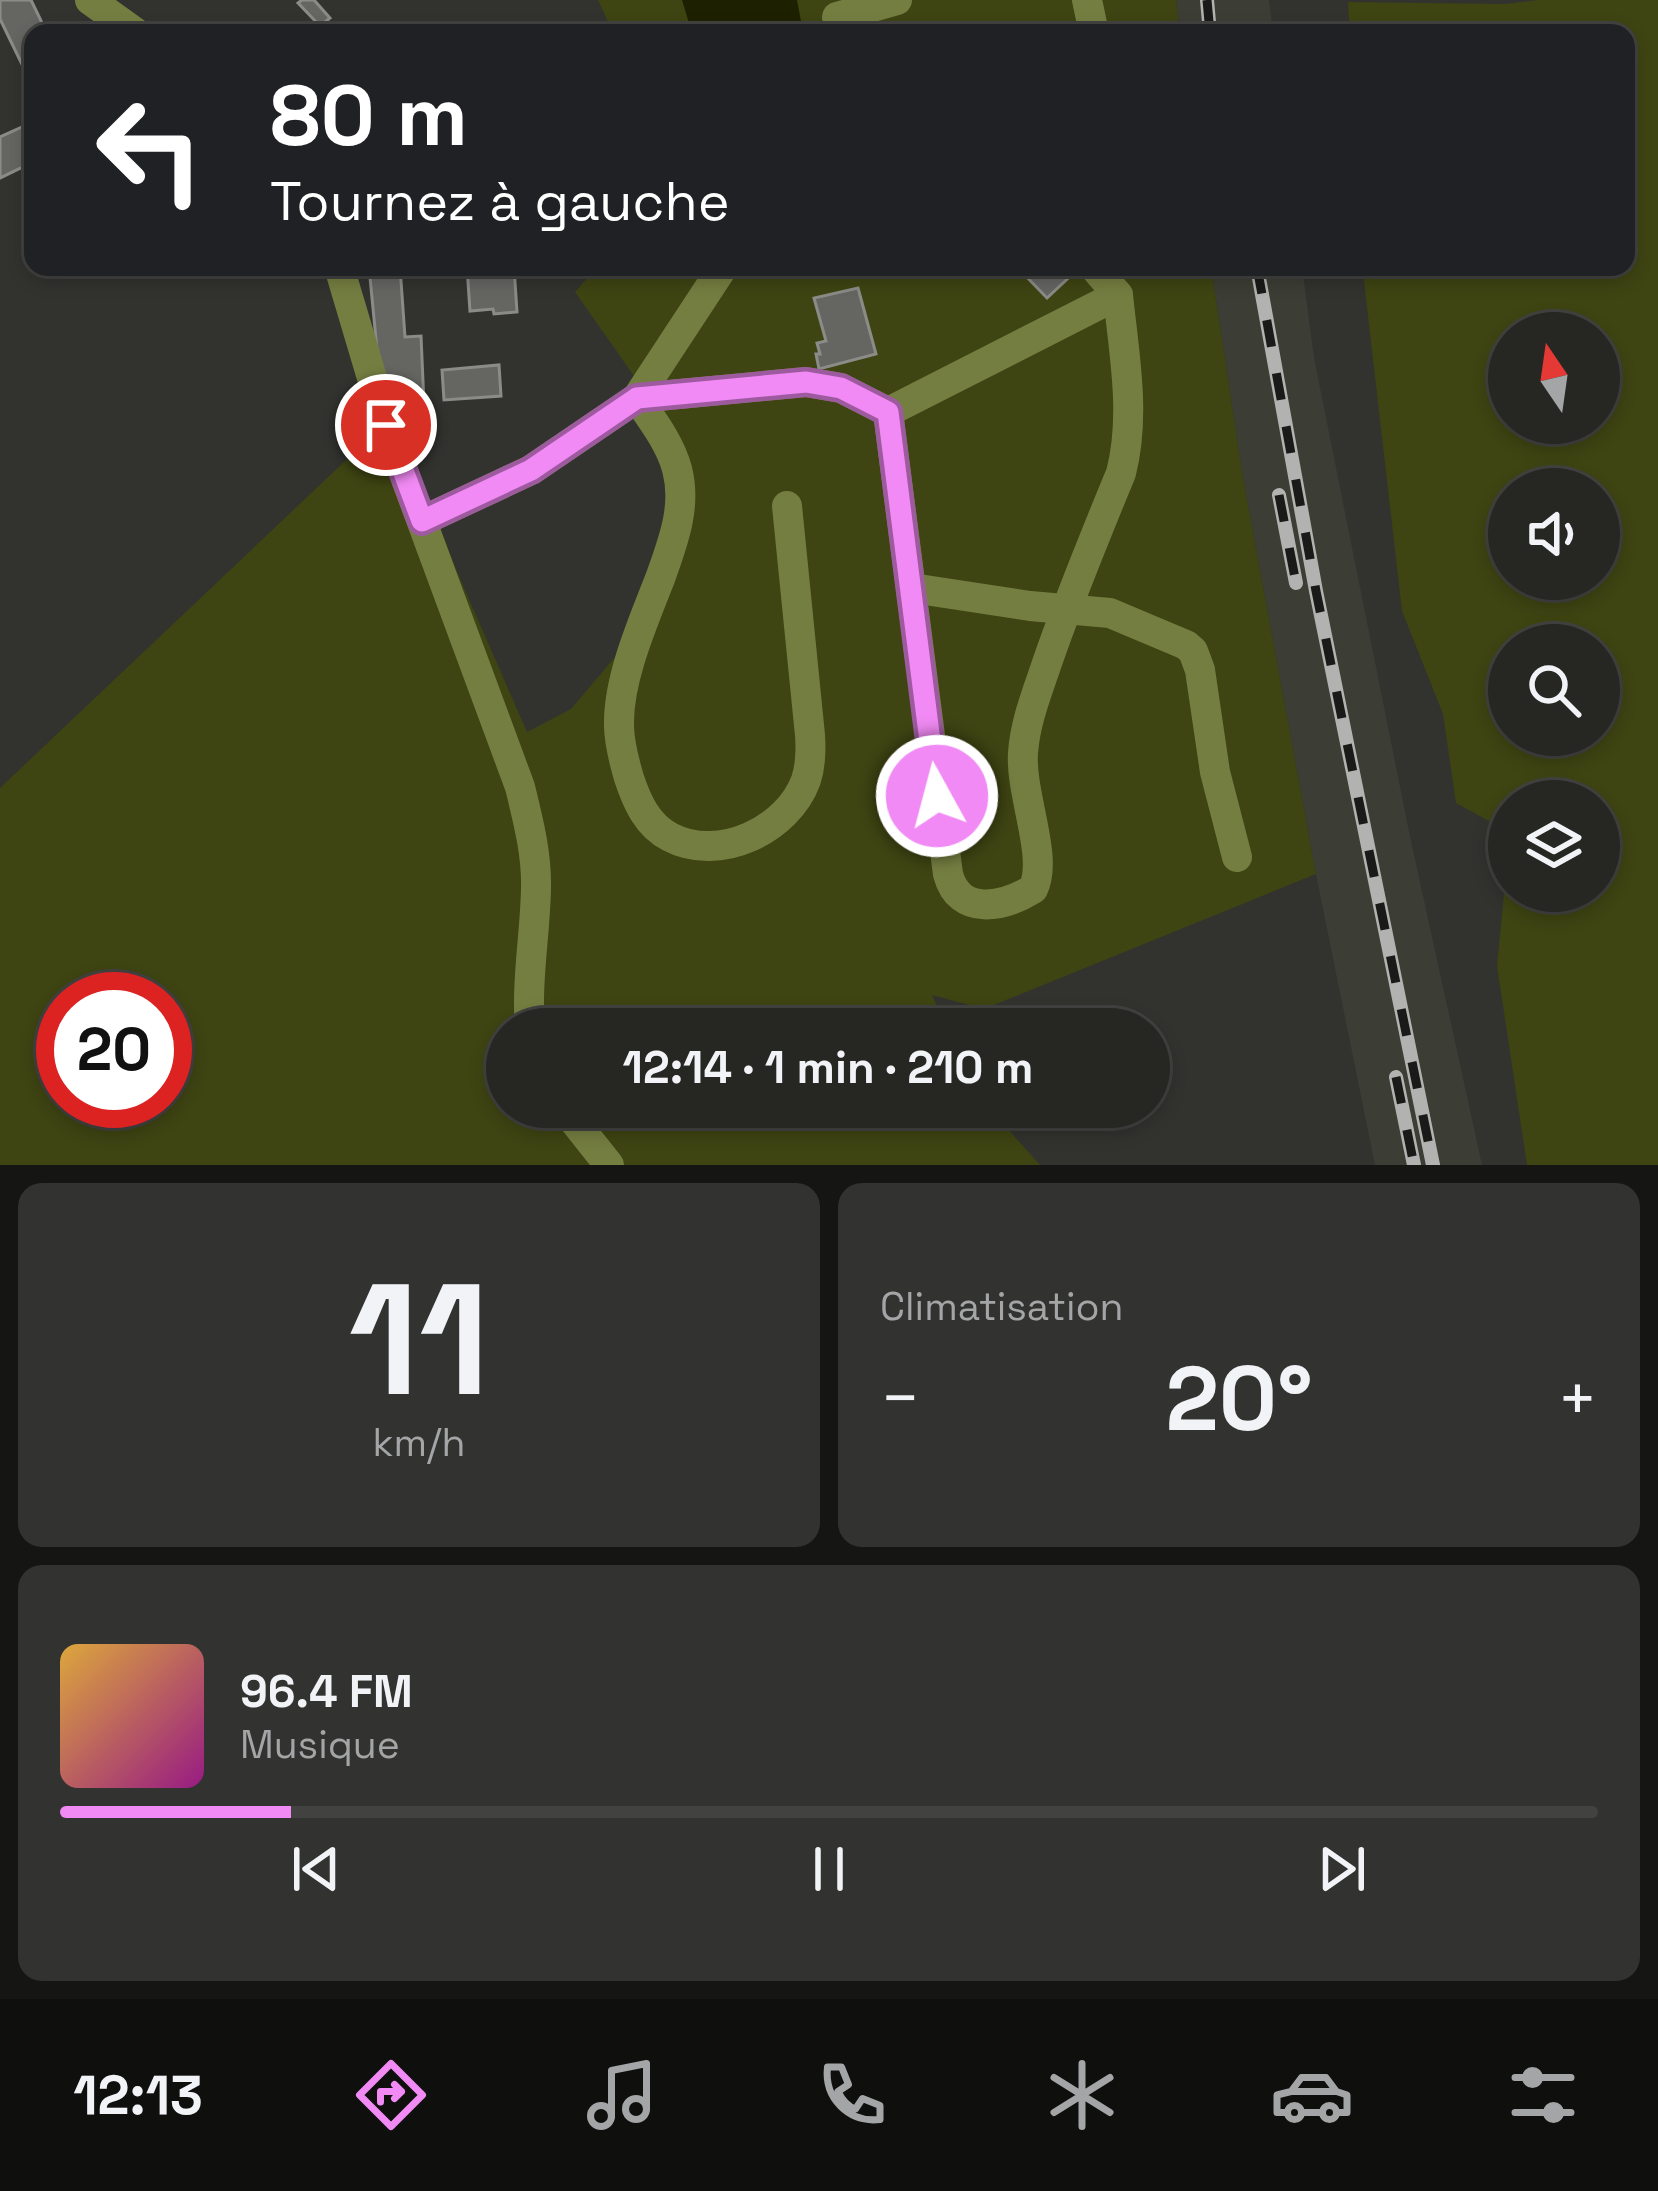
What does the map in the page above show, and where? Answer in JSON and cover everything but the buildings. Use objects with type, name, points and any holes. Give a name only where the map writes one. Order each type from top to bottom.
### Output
[{"type":"street","points":[[90,0],[123,24]]},
{"type":"street","points":[[837,17],[897,0]]},
{"type":"street","points":[[342,276],[380,406],[513,764],[531,831],[536,892],[529,1008]]},
{"type":"street","points":[[422,521],[531,470],[637,398],[717,276]]},
{"type":"street","points":[[1117,281],[1129,410],[1125,455],[1031,708],[1023,751],[1024,789],[1040,866],[1033,889],[1021,897],[978,904],[957,896],[951,887],[888,412],[1117,281]]},
{"type":"street","points":[[637,398],[806,382],[841,388],[888,412]]},
{"type":"street","points":[[637,398],[677,469],[680,505],[674,541],[628,674],[619,735],[644,812],[659,830],[683,842],[725,844],[764,830],[799,796],[809,770],[810,735],[787,506]]},
{"type":"street","points":[[912,588],[1092,610],[1178,640],[1192,651],[1200,670],[1215,772],[1237,857]]},
{"type":"street","points":[[580,1128],[609,1165]]},
{"type":"shaded area","points":[[598,0],[1176,0],[1179,24],[609,24]]},
{"type":"shaded area","points":[[682,0],[797,0],[802,24],[689,24]]},
{"type":"shaded area","points":[[1176,0],[1269,0],[1272,24],[1179,24]]},
{"type":"shaded area","points":[[1658,0],[1658,1165],[1527,1165],[1497,966],[1502,912],[1620,912],[1620,780],[1488,780],[1488,821],[1456,803],[1443,714],[1402,611],[1364,276],[1635,276],[1635,24],[1349,24],[1348,2]]},
{"type":"shaded area","points":[[589,276],[1212,276],[1243,478],[1316,874],[986,1008],[932,995],[938,1008],[486,1008],[486,1128],[1007,1128],[1040,1165],[0,1165],[0,788],[363,444],[406,440],[527,732],[571,709],[631,638],[670,533],[662,416],[575,292]]},
{"type":"shaded area","points":[[1212,276],[1303,276],[1314,358],[1409,832],[1482,1165],[1375,1165],[1243,478]]},
{"type":"railway","points":[[1207,0],[1209,24]]},
{"type":"railway","points":[[1259,276],[1316,591],[1433,1165]]},
{"type":"railway","points":[[1279,495],[1296,583]]},
{"type":"railway","points":[[1396,1077],[1414,1165]]},
{"type":"route","points":[[386,425],[422,521],[531,470],[637,398],[806,382],[841,388],[888,412],[937,796]]}]
